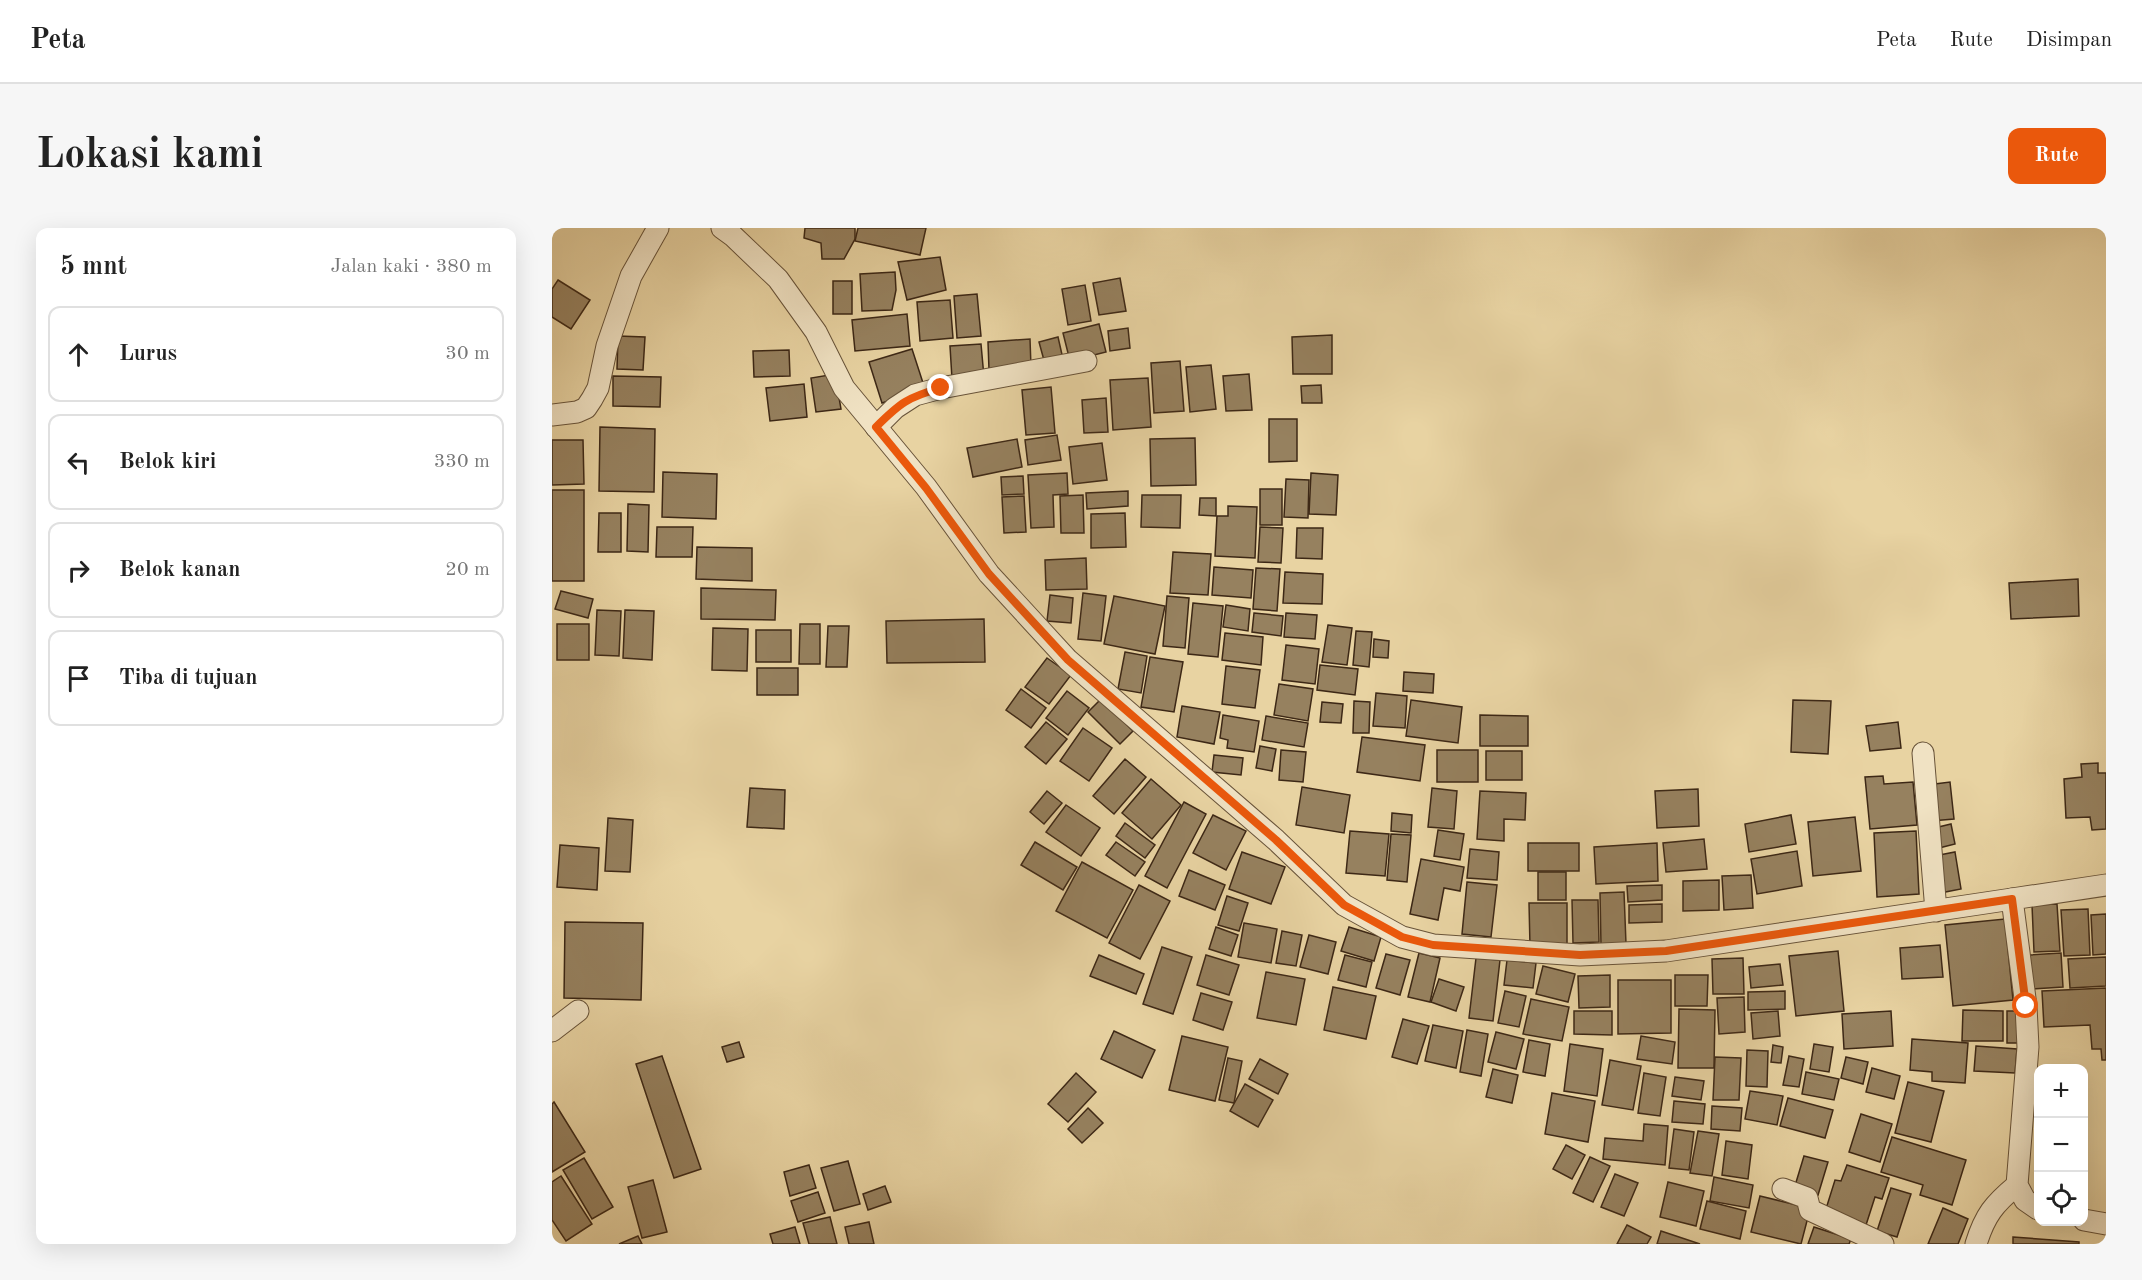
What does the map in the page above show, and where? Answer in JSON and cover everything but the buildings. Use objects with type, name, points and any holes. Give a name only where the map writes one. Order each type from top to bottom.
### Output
[{"type":"street","points":[[552,415],[577,412],[586,408],[592,399],[598,388],[607,346],[632,276],[658,228]]},
{"type":"street","points":[[722,228],[734,236],[778,279],[816,333],[844,388],[926,488],[989,574],[1068,660],[1276,840],[1344,905],[1402,937],[1433,945],[1580,955],[1666,951],[2106,885]]},
{"type":"street","points":[[876,427],[896,408],[915,395],[1086,361]]},
{"type":"street","points":[[1923,753],[1936,911]]},
{"type":"street","points":[[2012,899],[2026,1006],[2028,1047],[2017,1185],[2025,1200],[2034,1206]]},
{"type":"street","points":[[552,1031],[578,1011]]},
{"type":"street","points":[[1976,1244],[1987,1216],[1997,1201],[2017,1185]]},
{"type":"street","points":[[1783,1189],[1807,1198],[1810,1210],[1883,1244]]},
{"type":"street","points":[[2088,1221],[2106,1224]]},
{"type":"route","points":[[941,388],[915,395],[896,408],[876,427],[926,488],[989,574],[1068,660],[1276,840],[1344,905],[1402,937],[1433,945],[1580,955],[1666,951],[2012,899],[2026,1006]]}]
